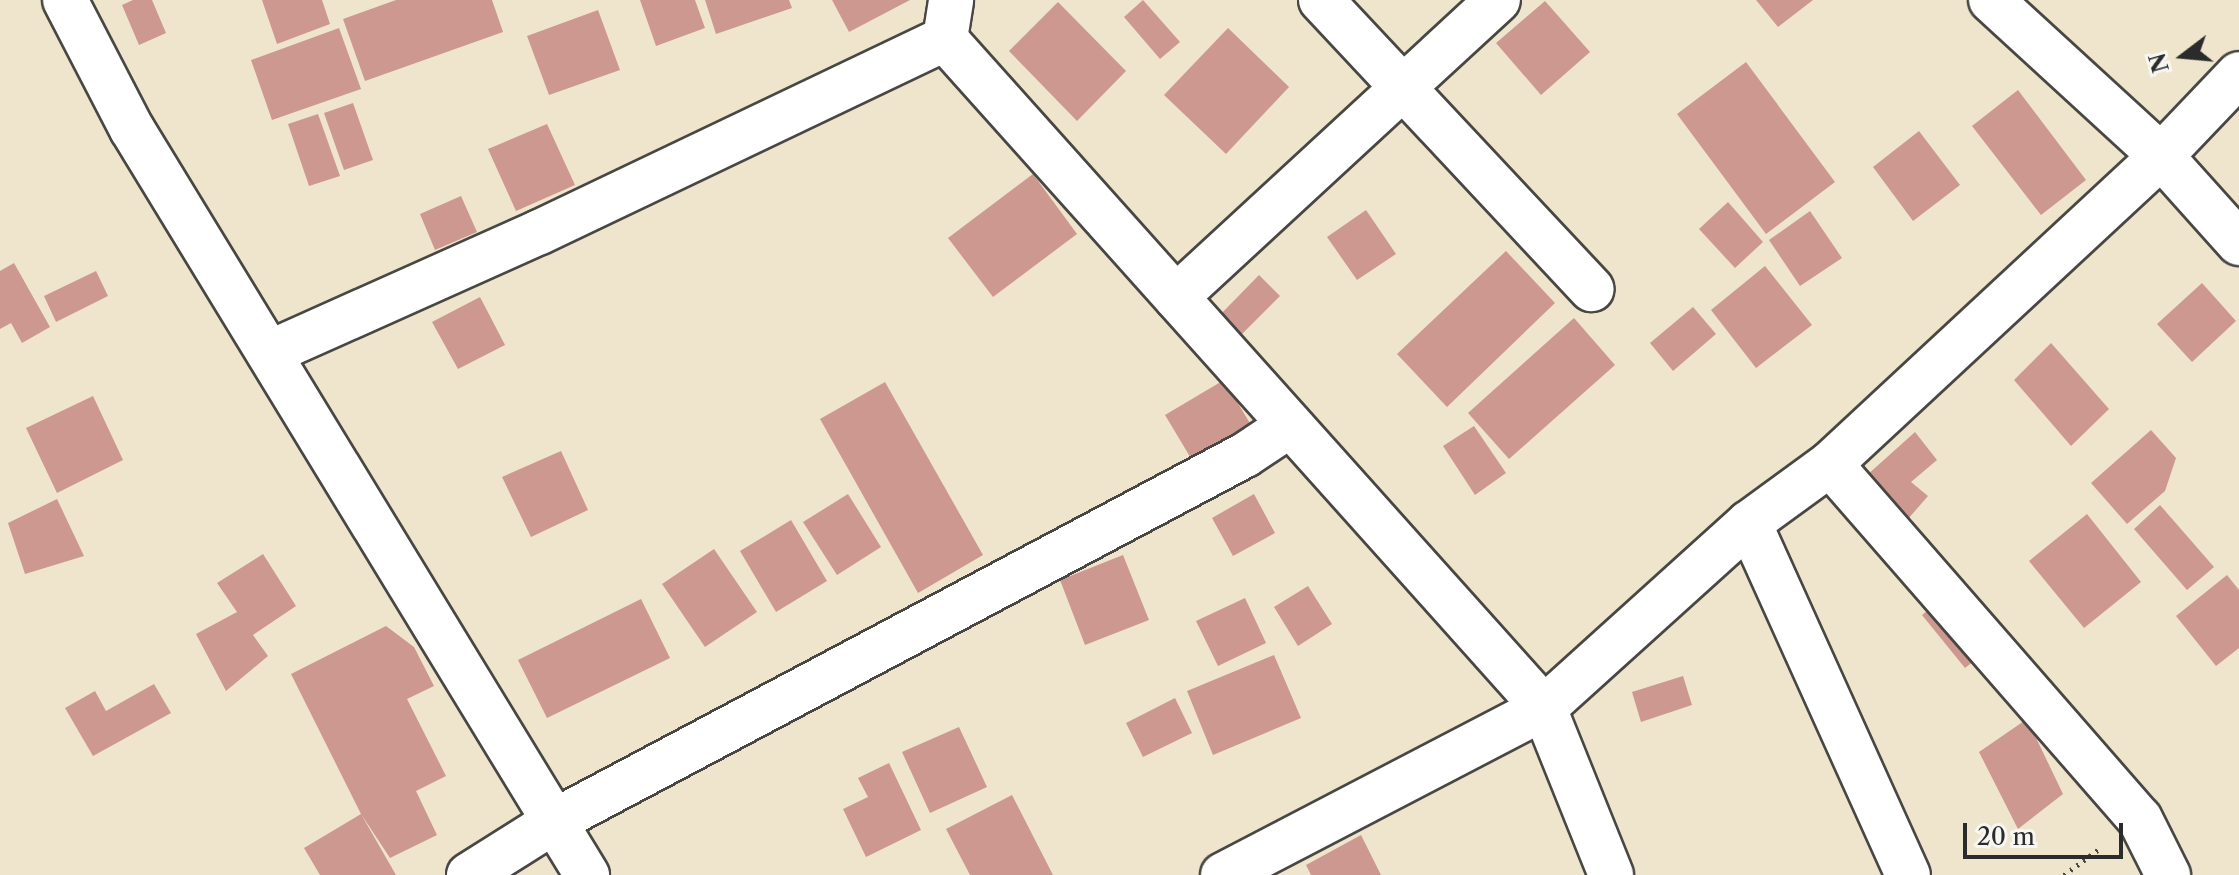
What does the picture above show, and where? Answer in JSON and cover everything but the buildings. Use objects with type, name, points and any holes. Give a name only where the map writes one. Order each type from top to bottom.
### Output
[{"type":"street","points":[[65,0],[132,129],[587,875]]},
{"type":"street","points":[[1321,0],[1591,289]]},
{"type":"street","points":[[1176,297],[1498,0]]},
{"type":"street","points":[[1991,0],[2161,156],[2239,243]]},
{"type":"street","points":[[269,353],[540,232],[948,20],[1176,297],[1544,708],[1611,875]]},
{"type":"street","points":[[1223,875],[1544,708],[1749,523],[1830,464],[2161,156],[2239,74]]},
{"type":"street","points":[[469,875],[553,822],[1245,455],[1290,425]]},
{"type":"street","points":[[1830,464],[2140,819],[2168,875]]},
{"type":"street","points":[[1749,523],[1908,875]]}]
